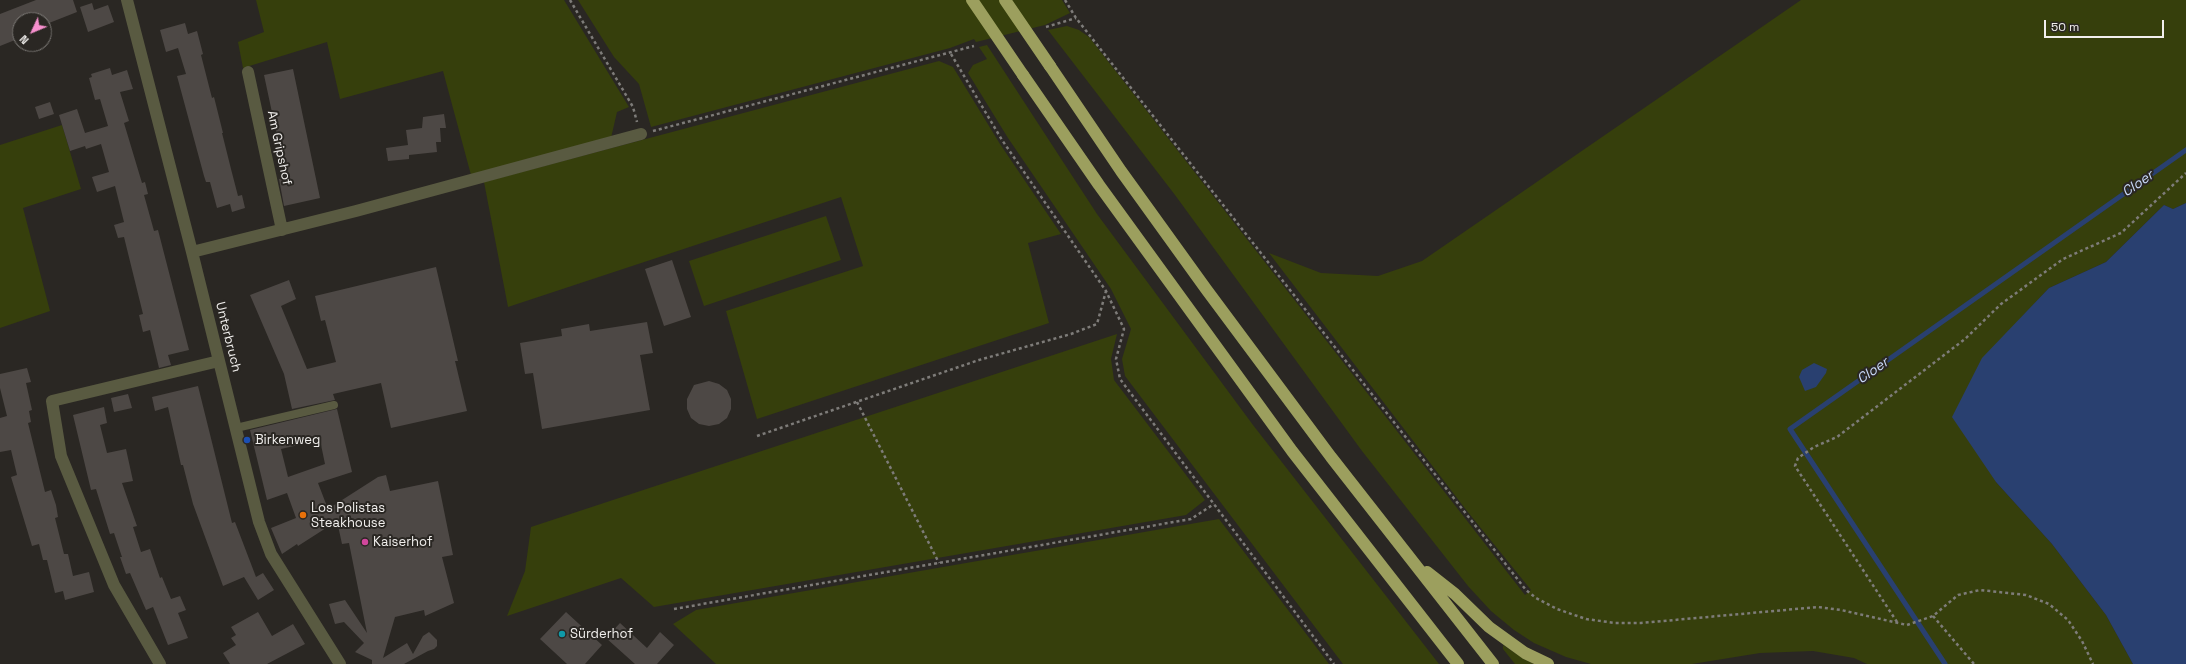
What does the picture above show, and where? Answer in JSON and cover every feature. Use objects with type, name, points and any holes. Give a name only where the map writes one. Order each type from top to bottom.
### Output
[{"type":"highway","points":[[972,0],[1108,197],[1288,445],[1458,664]]},
{"type":"highway","points":[[1005,0],[1121,171],[1206,289],[1331,457],[1494,664]]},
{"type":"highway","points":[[1413,562],[1455,594],[1489,627],[1525,654],[1548,664]]},
{"type":"street","name":"Unterbruch","points":[[127,0],[192,252],[259,522],[271,554],[340,664]]},
{"type":"street","name":"Am Gripshof","points":[[248,72],[282,230]]},
{"type":"street","points":[[192,252],[356,211],[641,134]]},
{"type":"street","points":[[160,664],[114,586],[61,456],[52,401],[219,360]]},
{"type":"lane","points":[[236,428],[334,405]]},
{"type":"path","points":[[570,0],[633,107],[641,134],[950,54],[974,46]]},
{"type":"path","points":[[1065,0],[1076,18],[1526,590],[1557,609],[1586,619],[1615,623],[1649,622],[1818,607],[1841,610],[1907,625],[1933,616],[1958,595],[1980,590],[2026,595],[2049,604],[2068,620],[2082,641],[2094,664]]},
{"type":"path","points":[[1046,27],[1076,18]]},
{"type":"path","points":[[950,54],[1002,140],[1106,291],[1124,329],[1116,359],[1120,379],[1334,664]]},
{"type":"path","points":[[1897,622],[1795,466],[1798,458],[1814,447],[1837,438],[1965,339],[2001,304],[2063,259],[2121,233],[2186,173]]},
{"type":"path","points":[[757,436],[979,360],[1070,334],[1097,324],[1106,291]]},
{"type":"path","points":[[857,402],[939,563]]},
{"type":"path","points":[[674,609],[1191,519],[1214,504]]},
{"type":"path","points":[[1933,616],[1974,664]]},
{"type":"green space","points":[[256,0],[564,0],[629,107],[617,112],[611,138],[471,175],[443,71],[340,99],[327,42],[243,68],[238,42],[264,32]]},
{"type":"green space","points":[[578,0],[1062,0],[1070,13],[1045,25],[976,42],[974,39],[950,48],[651,127],[639,84],[614,57]]},
{"type":"green space","points":[[1801,0],[2186,0],[2186,203],[2173,209],[2164,205],[2106,262],[2049,288],[2019,320],[1996,482],[2052,544],[2106,615],[2133,664],[1867,664],[1854,658],[1813,651],[1760,653],[1692,664],[1591,664],[1566,657],[1534,643],[1514,630],[1491,611],[1468,586],[1362,451],[1175,195],[1048,30],[1067,26],[1079,30],[1089,37],[1525,595],[1531,590],[1467,511],[1269,253],[1321,273],[1378,276],[1422,261]]},
{"type":"green space","points":[[987,45],[1097,214],[1253,425],[1439,664],[1343,664],[1125,376],[1122,359],[1131,329],[1111,289],[1008,138],[968,73],[973,65],[987,59],[979,47]]},
{"type":"green space","points":[[939,61],[953,67],[1000,144],[1061,234],[1028,243],[1049,323],[757,419],[726,311],[863,266],[841,197],[508,307],[484,182]]},
{"type":"green space","points":[[62,125],[81,189],[23,208],[50,311],[0,328],[0,145]]},
{"type":"green space","points":[[826,216],[841,260],[704,306],[689,261]]},
{"type":"green space","points":[[1117,334],[1111,359],[1114,380],[1205,500],[1186,515],[654,607],[621,578],[507,616],[525,571],[531,527]]},
{"type":"green space","points":[[1219,519],[1329,664],[716,664],[673,624],[696,610]]},
{"type":"green space","points":[[1503,645],[1534,664],[1515,664],[1503,649]]},
{"type":"water","points":[[2186,203],[2186,664],[2133,664],[2106,615],[2052,544],[1996,482],[1952,417],[1982,358],[2049,288],[2106,262],[2164,205],[2173,209]]},
{"type":"water","points":[[1814,363],[1827,369],[1826,373],[1816,387],[1805,391],[1799,377],[1802,370]]},
{"type":"building","points":[[36,0],[73,0],[77,12],[52,22],[52,12],[12,12],[12,41],[0,46],[0,14]]},
{"type":"building","points":[[92,3],[94,10],[108,5],[114,22],[88,32],[80,7]]},
{"type":"building","points":[[185,23],[188,34],[197,31],[203,54],[201,55],[212,98],[214,97],[238,196],[242,195],[245,208],[232,212],[230,204],[217,208],[210,182],[206,182],[177,76],[186,74],[178,48],[166,52],[160,30]]},
{"type":"building","points":[[110,68],[112,75],[127,70],[133,89],[120,92],[129,121],[124,123],[142,183],[145,182],[148,194],[144,195],[154,231],[158,230],[189,350],[168,355],[171,365],[159,368],[150,330],[143,332],[139,315],[143,314],[124,237],[118,238],[114,225],[124,222],[115,186],[97,192],[92,177],[109,172],[101,144],[86,149],[85,146],[70,151],[59,115],[77,109],[85,133],[108,126],[100,99],[95,100],[89,78],[92,77],[91,74]]},
{"type":"building","points":[[293,69],[320,198],[284,206],[279,179],[286,178],[264,75]]},
{"type":"building","points":[[50,102],[54,114],[39,119],[35,107]]},
{"type":"building","points":[[444,114],[446,128],[440,128],[441,142],[436,142],[437,152],[409,155],[409,159],[388,161],[386,148],[408,145],[406,130],[422,128],[423,117]]},
{"type":"building","points":[[672,260],[691,317],[664,326],[645,269]]},
{"type":"building","points":[[436,267],[458,361],[455,361],[467,411],[391,428],[381,383],[333,394],[335,400],[292,409],[284,374],[250,295],[289,280],[296,299],[281,306],[307,369],[336,362],[325,320],[321,321],[315,296]]},
{"type":"building","points":[[647,322],[653,353],[640,355],[650,410],[542,429],[533,373],[525,374],[520,343],[562,336],[561,329],[589,324],[590,331]]},
{"type":"building","points":[[27,368],[31,382],[26,383],[32,410],[29,411],[31,422],[28,423],[45,492],[51,490],[56,505],[58,517],[55,518],[64,554],[68,554],[73,576],[89,572],[94,592],[65,600],[63,591],[55,593],[47,560],[43,560],[39,544],[32,546],[11,477],[17,475],[11,450],[0,452],[0,418],[7,416],[0,388],[0,374]]},
{"type":"building","points":[[709,381],[719,384],[727,390],[731,399],[731,409],[727,418],[719,424],[709,426],[699,424],[691,418],[687,409],[687,399],[694,385]]},
{"type":"building","points":[[198,386],[232,523],[235,522],[256,577],[263,573],[274,590],[258,600],[244,577],[223,586],[193,504],[183,465],[181,465],[168,407],[155,411],[152,397]]},
{"type":"building","points":[[128,394],[132,408],[114,412],[111,398]]},
{"type":"building","points":[[104,407],[107,423],[100,425],[107,453],[126,449],[133,481],[122,483],[137,526],[133,527],[141,552],[150,549],[160,578],[162,577],[171,599],[180,596],[186,610],[178,613],[188,638],[168,645],[153,607],[146,610],[130,573],[126,574],[114,533],[110,534],[96,489],[91,490],[73,415]]},
{"type":"building","points":[[337,409],[352,472],[318,483],[328,509],[378,477],[386,475],[390,491],[438,481],[453,555],[442,557],[454,603],[425,616],[424,610],[395,617],[383,658],[407,643],[413,654],[423,636],[429,632],[437,640],[437,646],[434,649],[404,664],[372,664],[372,660],[355,652],[364,643],[344,622],[335,624],[329,604],[345,600],[367,633],[349,543],[342,544],[337,521],[298,546],[297,544],[282,554],[271,528],[296,518],[287,493],[267,500],[250,430]],"holes":[[[320,440],[325,464],[288,477],[281,449]]]},
{"type":"building","points":[[258,612],[272,636],[293,624],[305,644],[267,664],[230,664],[223,653],[236,645],[231,638],[236,635],[231,627]]},
{"type":"building","points":[[566,612],[602,645],[585,664],[567,664],[540,639]]},
{"type":"building","points":[[620,623],[647,648],[660,632],[674,645],[657,664],[635,664],[606,638]]},
{"type":"waterway","name":"Cloer","points":[[1945,664],[1790,429],[2186,150]]},
{"type":"place","name":"Birkenweg","points":[[247,440]]},
{"type":"place","name":"Los Polistas Steakhouse","points":[[303,515]]},
{"type":"place","name":"Kaiserhof","points":[[365,542]]},
{"type":"place","name":"Sürderhof","points":[[562,634]]}]
